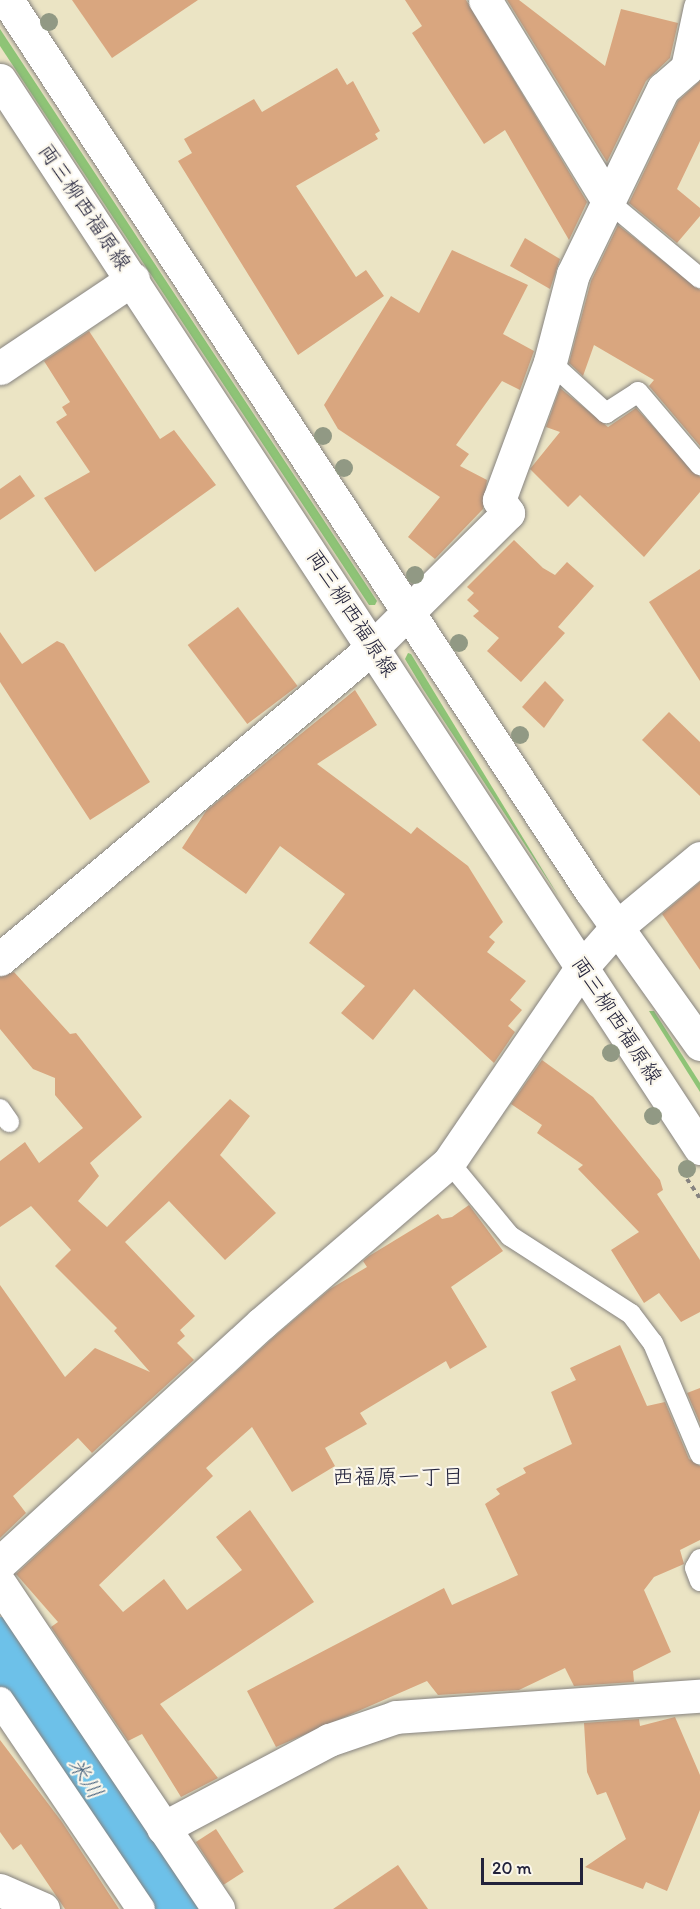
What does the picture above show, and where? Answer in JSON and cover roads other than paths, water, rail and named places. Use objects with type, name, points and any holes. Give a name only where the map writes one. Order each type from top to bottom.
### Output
[{"type":"street","points":[[6,0],[408,614],[617,927],[700,1044]]},
{"type":"street","points":[[485,0],[609,202]]},
{"type":"street","points":[[0,959],[374,646],[508,513],[499,500],[550,362],[573,274],[663,89],[687,68],[700,7]]},
{"type":"street","name":"両三柳西福原線","points":[[0,80],[374,646],[700,1148]]},
{"type":"street","points":[[0,368],[133,279]]},
{"type":"street","points":[[0,1563],[262,1323],[449,1162],[582,968],[617,927],[700,858]]},
{"type":"street","points":[[0,1584],[218,1909]]},
{"type":"street","points":[[164,1828],[329,1740],[396,1717],[700,1696]]},
{"type":"street","points":[[0,1701],[141,1909]]},
{"type":"street","points":[[0,1890],[43,1909]]},
{"type":"lane","points":[[609,202],[700,278]]},
{"type":"lane","points":[[550,362],[606,413],[638,392],[700,465]]},
{"type":"lane","points":[[449,1162],[510,1236],[631,1314],[653,1344],[700,1454]]},
{"type":"lane","points":[[700,1559],[695,1568],[700,1581]]},
{"type":"waterway","name":"米川","points":[[0,1648],[173,1909]]},
{"type":"district","name":"西福原一丁目","points":[[398,1477]]}]
